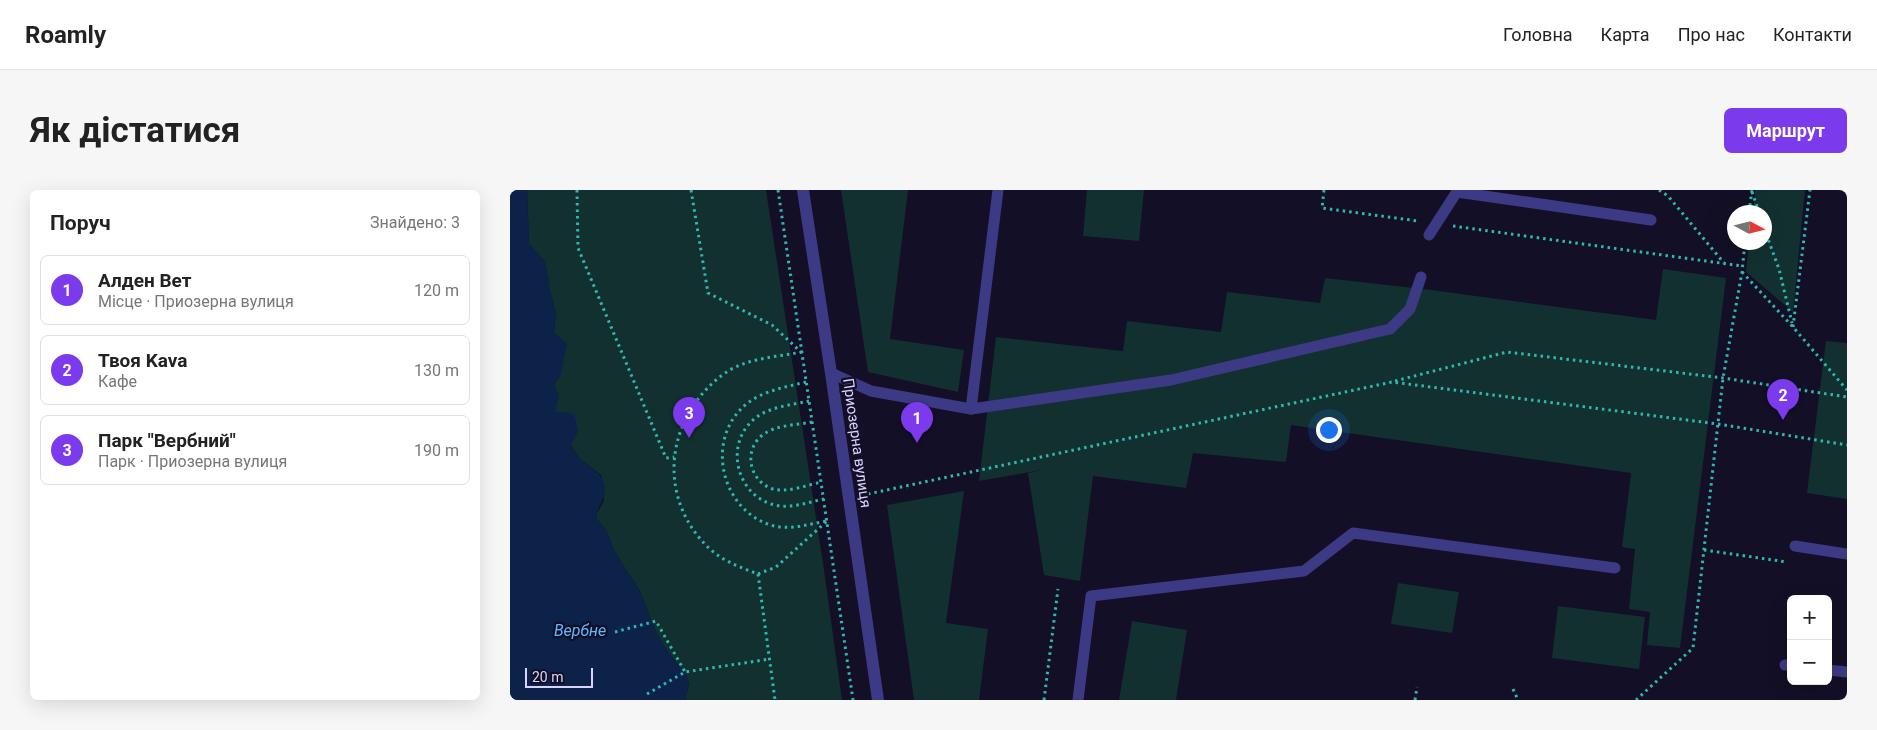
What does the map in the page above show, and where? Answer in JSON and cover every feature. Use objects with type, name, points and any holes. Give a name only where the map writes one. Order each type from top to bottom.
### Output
[{"type":"street","name":"Приозерна вулиця","points":[[802,190],[831,373],[878,700]]},
{"type":"lane","points":[[971,409],[998,190]]},
{"type":"lane","points":[[1429,235],[1457,191],[1651,220]]},
{"type":"lane","points":[[831,373],[870,391],[971,409],[1170,380],[1390,329],[1410,309],[1421,277]]},
{"type":"lane","points":[[1078,700],[1091,596],[1304,571],[1353,533],[1614,568]]},
{"type":"lane","points":[[1795,546],[1847,554]]},
{"type":"lane","points":[[1832,670],[1847,672]]},
{"type":"path","points":[[578,190],[578,248],[666,458],[674,458]]},
{"type":"path","points":[[691,190],[708,293],[772,325],[802,352]]},
{"type":"path","points":[[778,190],[853,700]]},
{"type":"path","points":[[1324,190],[1322,208],[1742,266]]},
{"type":"path","points":[[1659,190],[1668,196],[1724,263]]},
{"type":"path","points":[[1793,327],[1810,190]]},
{"type":"path","points":[[1750,205],[1752,191]]},
{"type":"path","points":[[1752,191],[1757,205]]},
{"type":"path","points":[[1636,700],[1693,648],[1723,378],[1742,272],[1744,250]]},
{"type":"path","points":[[1772,250],[1779,269],[1793,327]]},
{"type":"path","points":[[1742,272],[1793,327],[1847,390]]},
{"type":"path","points":[[802,352],[751,361],[727,372],[706,388],[690,408],[679,432],[674,458],[675,484],[682,509],[694,532],[712,551],[734,565],[758,574],[776,567],[828,520]]},
{"type":"path","points":[[868,494],[1392,382],[1507,352],[1723,378],[1847,397]]},
{"type":"path","points":[[806,382],[761,394],[747,404],[735,416],[727,431],[722,447],[722,464],[726,481],[733,496],[744,510],[758,520],[774,526],[791,528],[828,520]]},
{"type":"path","points":[[1392,382],[1718,424],[1847,445]]},
{"type":"path","points":[[809,401],[765,412],[752,421],[743,433],[737,447],[737,462],[741,477],[749,490],[761,500],[776,505],[791,506],[824,499]]},
{"type":"path","points":[[812,422],[773,429],[764,434],[757,440],[752,449],[750,459],[752,469],[757,478],[764,485],[773,489],[783,490],[822,482]]},
{"type":"path","points":[[1704,550],[1792,563]]},
{"type":"path","points":[[758,574],[775,700]]},
{"type":"path","points":[[1044,700],[1058,589]]},
{"type":"path","points":[[615,632],[656,621],[685,672]]},
{"type":"path","points":[[647,694],[685,672],[770,659]]},
{"type":"path","points":[[1415,700],[1417,687]]},
{"type":"path","points":[[1513,689],[1518,700]]},
{"type":"green space","points":[[527,190],[766,190],[842,700],[685,700],[689,684],[687,677],[658,636],[639,590],[616,553],[606,532],[597,520],[596,515],[604,501],[601,475],[579,458],[571,445],[578,430],[555,412],[554,385],[561,374],[554,332],[556,314],[545,262],[529,244]]},
{"type":"green space","points":[[841,190],[908,190],[890,339],[964,350],[958,392],[868,372]]},
{"type":"green space","points":[[1087,190],[1144,190],[1139,241],[1083,236]]},
{"type":"green space","points":[[1755,190],[1805,190],[1793,312],[1746,272],[1748,250],[1772,250],[1772,205],[1754,205]]},
{"type":"green space","points":[[1663,269],[1726,278],[1680,648],[1647,645],[1650,612],[1629,609],[1635,549],[1622,547],[1631,473],[1291,425],[1286,462],[1193,453],[1186,488],[1093,476],[1080,581],[1044,575],[1028,473],[1042,470],[979,481],[996,337],[1123,351],[1127,321],[1221,332],[1227,292],[1320,303],[1325,278],[1656,320]]},
{"type":"green space","points":[[1826,341],[1847,343],[1847,499],[1807,493]]},
{"type":"green space","points":[[964,491],[946,623],[988,629],[979,700],[914,700],[887,505]]},
{"type":"green space","points":[[1398,583],[1459,592],[1452,633],[1391,624]]},
{"type":"green space","points":[[1558,606],[1645,617],[1639,669],[1552,658]]},
{"type":"green space","points":[[1132,621],[1187,630],[1176,700],[1119,700]]},
{"type":"water","name":"Вербне","points":[[510,190],[527,190],[529,243],[545,262],[556,314],[554,332],[567,344],[561,374],[554,385],[559,395],[555,412],[566,412],[574,415],[578,430],[571,445],[579,457],[600,475],[604,485],[605,491],[597,513],[597,520],[606,532],[616,553],[639,590],[658,636],[687,677],[689,684],[685,700],[510,700]]},
{"type":"place","name":"Твоя Kava","points":[[1783,420]]},
{"type":"place","name":"Парк \"Вербний\"","points":[[689,438]]},
{"type":"place","name":"Алден Вет","points":[[917,443]]}]
